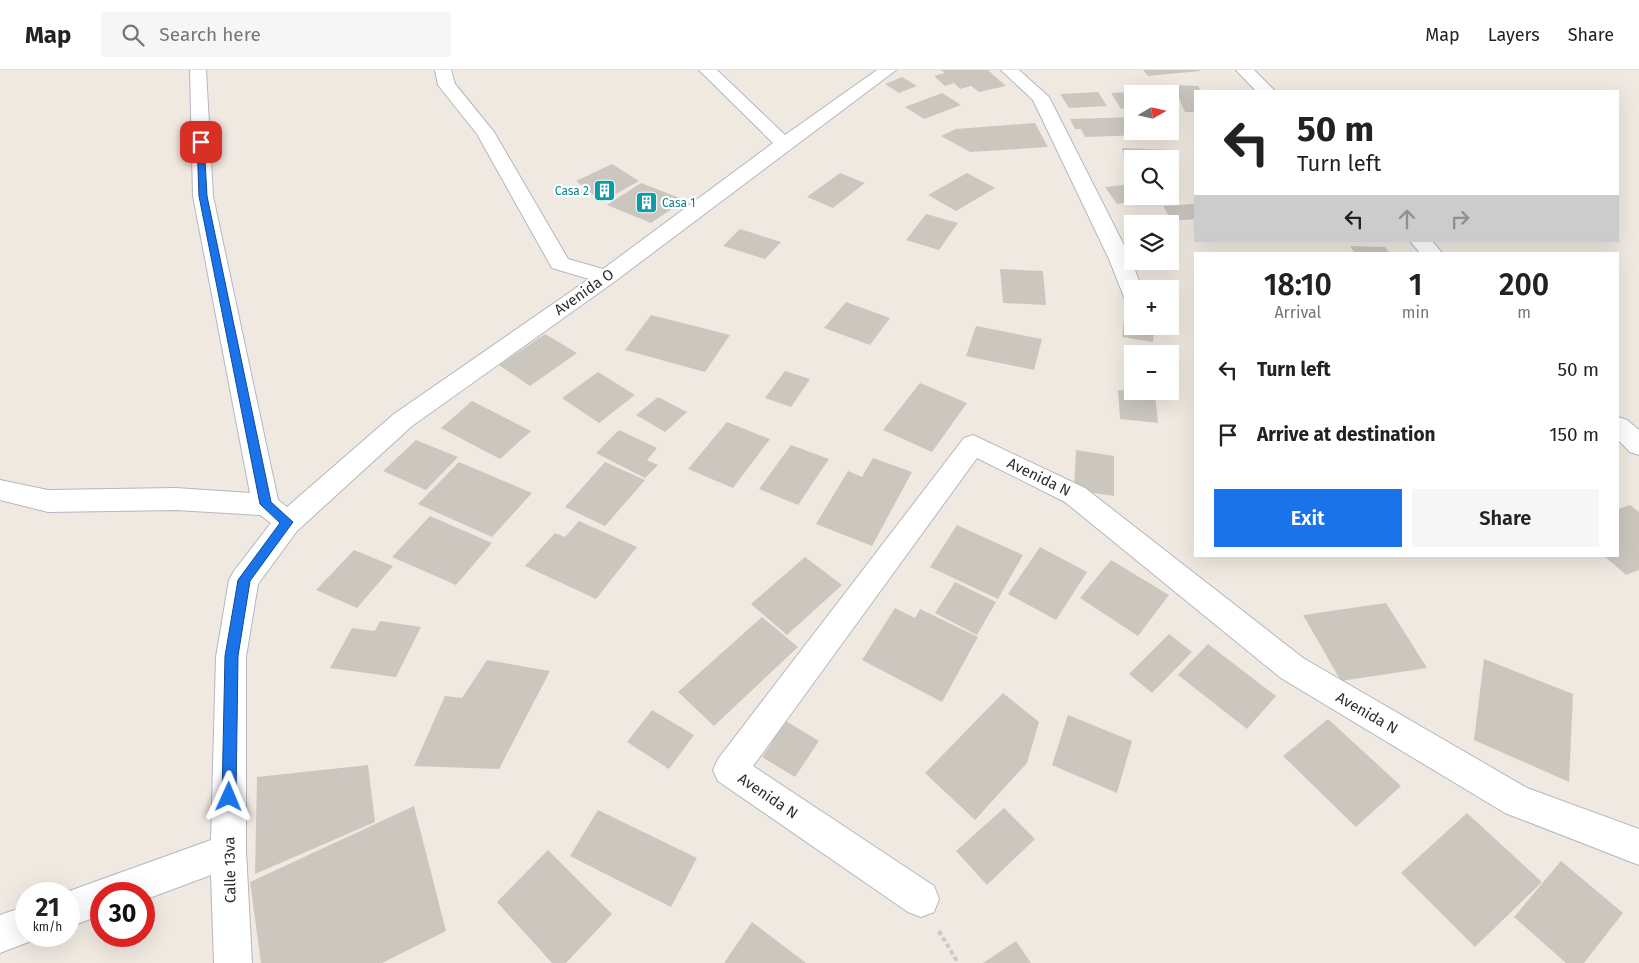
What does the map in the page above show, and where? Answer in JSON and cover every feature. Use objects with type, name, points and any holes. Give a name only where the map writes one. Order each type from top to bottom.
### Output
[{"type":"street","points":[[0,490],[48,501],[176,499],[276,514],[203,196],[198,70]]},
{"type":"street","points":[[443,70],[447,85],[485,132],[560,263],[606,277]]},
{"type":"street","points":[[707,70],[784,144]]},
{"type":"street","name":"Avenida O","points":[[276,514],[403,420],[606,277],[784,144],[888,70]]},
{"type":"street","points":[[1009,70],[1040,96],[1120,259],[1128,280]]},
{"type":"street","points":[[1244,70],[1265,90]]},
{"type":"street","points":[[1421,242],[1431,252]]},
{"type":"street","points":[[1619,427],[1639,445]]},
{"type":"street","name":"Avenida N","points":[[921,899],[730,770],[973,445],[1075,495],[1292,668],[1517,801],[1639,847]]},
{"type":"street","name":"Calle 13va","points":[[233,963],[228,851],[232,656],[244,580],[276,514]]},
{"type":"street","points":[[144,882],[228,851]]},
{"type":"street","points":[[0,934],[15,929]]},
{"type":"building","points":[[941,70],[988,70],[1006,86],[979,92],[971,86],[960,89],[954,83],[945,86],[934,76],[945,73]]},
{"type":"building","points":[[1143,70],[1200,70],[1200,71],[1148,76]]},
{"type":"building","points":[[902,77],[917,86],[899,93],[885,84]]},
{"type":"building","points":[[1179,85],[1198,86],[1200,90],[1194,90],[1194,112],[1185,112],[1179,98]]},
{"type":"building","points":[[1098,92],[1107,106],[1069,108],[1060,94]]},
{"type":"building","points":[[1124,92],[1124,109],[1121,109],[1111,93]]},
{"type":"building","points":[[942,93],[961,105],[924,119],[905,107]]},
{"type":"building","points":[[1124,117],[1124,136],[1085,137],[1081,129],[1075,129],[1070,119]]},
{"type":"building","points":[[1035,123],[1048,147],[970,152],[941,136],[956,129]]},
{"type":"building","points":[[1122,148],[1172,150],[1124,150],[1124,156]]},
{"type":"building","name":"Casa 2","points":[[612,164],[639,181],[602,202],[576,181]]},
{"type":"building","points":[[840,173],[865,183],[833,208],[807,197]]},
{"type":"building","points":[[967,173],[995,188],[956,211],[928,195]]},
{"type":"building","name":"Casa 1","points":[[641,183],[685,200],[651,223],[607,205]]},
{"type":"building","points":[[1124,185],[1124,203],[1117,204],[1105,187]]},
{"type":"building","points":[[1194,204],[1194,219],[1179,220],[1179,215],[1168,215],[1163,206]]},
{"type":"building","points":[[926,214],[958,223],[939,250],[906,240]]},
{"type":"building","points":[[740,229],[781,242],[765,259],[723,246]]},
{"type":"building","points":[[1350,246],[1385,247],[1389,252],[1354,252]]},
{"type":"building","points":[[1000,269],[1043,271],[1046,305],[1003,303]]},
{"type":"building","points":[[846,302],[890,318],[870,345],[824,328]]},
{"type":"building","points":[[651,315],[730,335],[705,372],[625,350]]},
{"type":"building","points":[[1124,318],[1124,335],[1153,335],[1153,342],[1122,337]]},
{"type":"building","points":[[976,326],[1042,339],[1034,370],[966,356]]},
{"type":"building","points":[[545,334],[577,353],[530,386],[499,365]]},
{"type":"building","points":[[785,371],[810,379],[791,407],[765,398]]},
{"type":"building","points":[[598,372],[635,395],[599,423],[562,398]]},
{"type":"building","points":[[920,383],[967,403],[932,452],[883,430]]},
{"type":"building","points":[[1118,390],[1124,391],[1124,400],[1156,400],[1158,423],[1120,419]]},
{"type":"building","points":[[658,397],[687,412],[665,432],[636,415]]},
{"type":"building","points":[[472,401],[531,431],[500,459],[441,428]]},
{"type":"building","points":[[727,422],[770,439],[733,488],[688,469]]},
{"type":"building","points":[[619,430],[657,448],[647,460],[658,465],[645,478],[596,453]]},
{"type":"building","points":[[416,440],[458,457],[426,490],[383,471]]},
{"type":"building","points":[[791,445],[829,459],[798,505],[759,489]]},
{"type":"building","points":[[1076,450],[1114,456],[1114,496],[1074,490]]},
{"type":"building","points":[[873,458],[912,472],[872,546],[816,524],[848,471],[862,477]]},
{"type":"building","points":[[459,462],[532,493],[492,537],[418,504]]},
{"type":"building","points":[[605,462],[645,480],[605,526],[565,507]]},
{"type":"building","points":[[1630,505],[1639,512],[1639,570],[1626,575],[1605,557],[1619,557],[1619,509]]},
{"type":"building","points":[[430,516],[492,543],[456,585],[392,557]]},
{"type":"building","points":[[579,521],[637,547],[596,599],[525,566],[555,533],[565,537]]},
{"type":"building","points":[[957,525],[1023,555],[998,599],[930,567]]},
{"type":"building","points":[[1040,547],[1087,572],[1056,620],[1008,594]]},
{"type":"building","points":[[354,550],[393,566],[357,608],[316,590]]},
{"type":"building","points":[[805,557],[842,585],[787,635],[751,604]]},
{"type":"building","points":[[1111,560],[1169,595],[1138,636],[1080,598]]},
{"type":"building","points":[[955,582],[996,602],[977,635],[935,613]]},
{"type":"building","points":[[1386,603],[1427,668],[1341,681],[1303,615]]},
{"type":"building","points":[[895,608],[915,618],[920,609],[978,637],[942,702],[862,660]]},
{"type":"building","points":[[762,617],[798,647],[714,726],[678,692]]},
{"type":"building","points":[[380,621],[421,627],[396,677],[330,668],[352,628],[375,631]]},
{"type":"building","points":[[1169,634],[1192,652],[1152,693],[1129,674]]},
{"type":"building","points":[[1208,644],[1276,696],[1247,729],[1178,675]]},
{"type":"building","points":[[1484,659],[1573,694],[1569,782],[1474,740]]},
{"type":"building","points":[[487,660],[550,671],[499,769],[414,766],[445,696],[462,698]]},
{"type":"building","points":[[1003,693],[1039,722],[1027,763],[975,820],[925,773]]},
{"type":"building","points":[[652,710],[694,735],[669,769],[627,742]]},
{"type":"building","points":[[1068,715],[1132,741],[1117,793],[1052,765]]},
{"type":"building","points":[[1328,719],[1401,786],[1356,827],[1283,756]]},
{"type":"building","points":[[786,721],[819,741],[795,777],[762,757]]},
{"type":"building","points":[[368,765],[375,822],[255,874],[257,777]]},
{"type":"building","points":[[414,806],[446,931],[382,963],[261,963],[250,882]]},
{"type":"building","points":[[1004,808],[1035,839],[987,885],[956,851]]},
{"type":"building","points":[[598,810],[697,858],[671,907],[570,856]]},
{"type":"building","points":[[1467,813],[1542,882],[1475,947],[1401,873]]},
{"type":"building","points":[[548,850],[612,914],[566,963],[552,963],[497,902]]},
{"type":"building","points":[[1561,861],[1623,913],[1584,963],[1566,963],[1514,917]]},
{"type":"building","points":[[752,922],[806,963],[724,963]]},
{"type":"building","points":[[1016,941],[1031,963],[983,963]]},
{"type":"place","name":"Casa 2","points":[[605,191]]},
{"type":"place","name":"Casa 1","points":[[646,203]]},
{"type":"route","points":[[201,142],[203,196],[266,504],[287,522],[244,580],[232,656],[229,797]]}]
